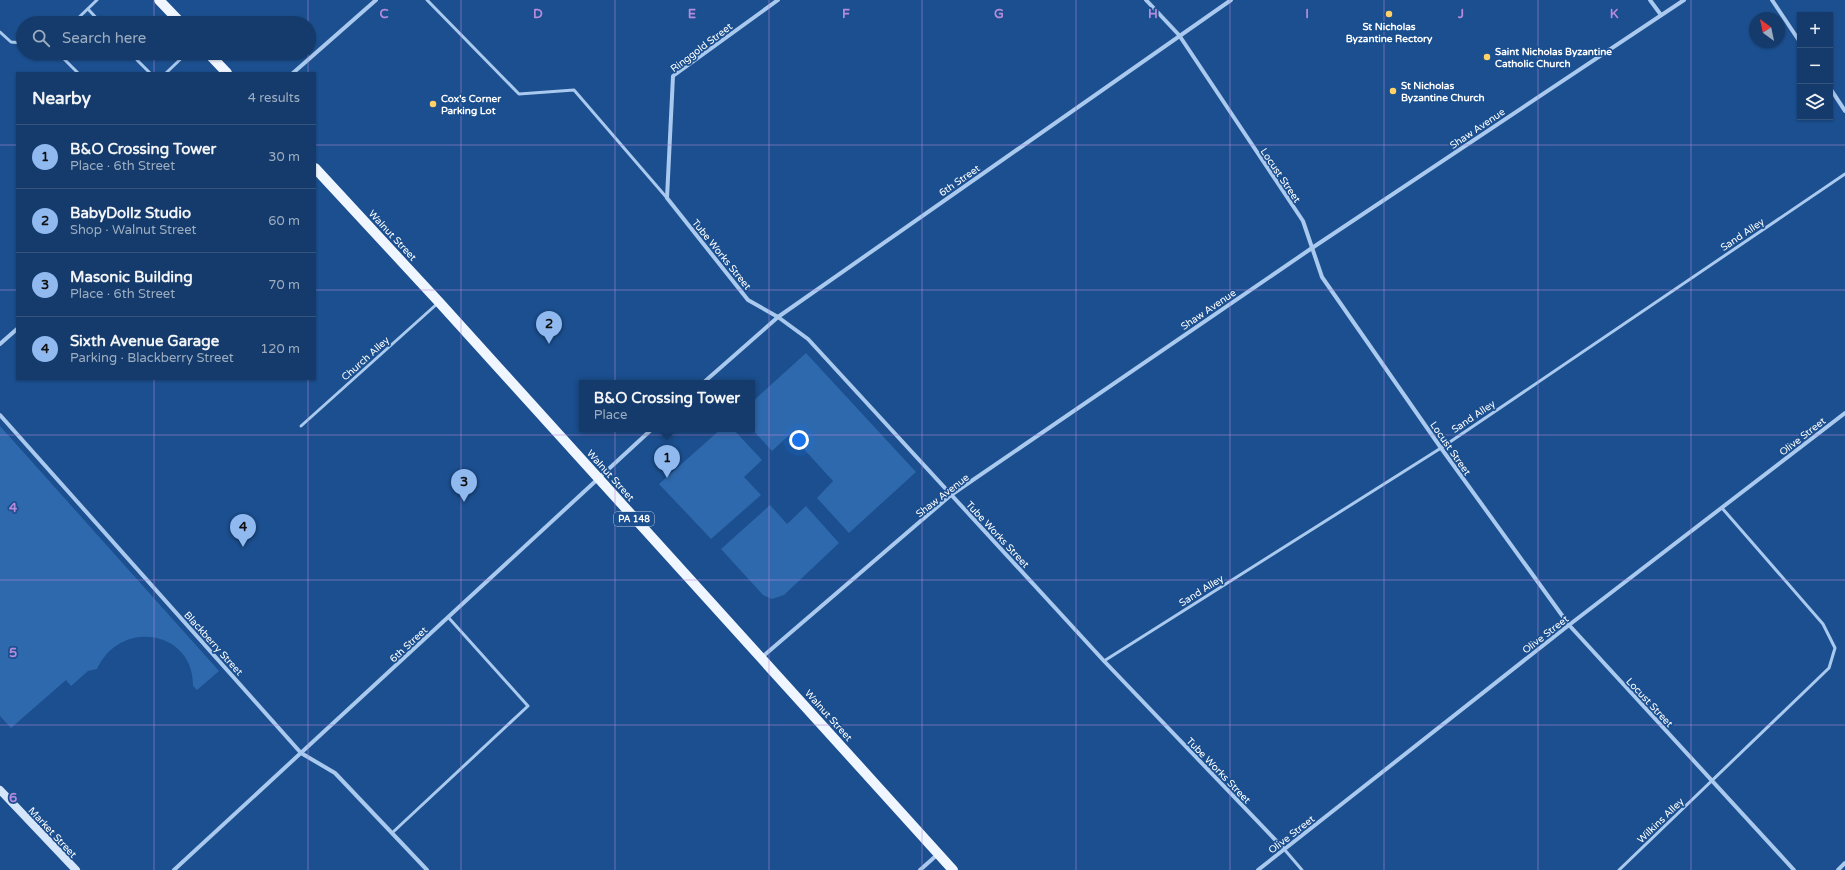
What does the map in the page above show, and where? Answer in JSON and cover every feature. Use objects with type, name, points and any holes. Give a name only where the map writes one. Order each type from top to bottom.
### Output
[{"type":"main road","points":[[159,0],[174,16]]},
{"type":"main road","points":[[215,60],[226,72]]},
{"type":"main road","name":"Walnut Street","points":[[316,169],[439,302],[953,870]]},
{"type":"main road","name":"Market Street","points":[[0,790],[76,870]]},
{"type":"street","points":[[316,53],[376,0]]},
{"type":"street","name":"Ringgold Street","points":[[667,198],[673,76],[778,0]]},
{"type":"street","name":"Locust Street","points":[[1146,0],[1180,35],[1303,221],[1322,277],[1441,448],[1569,625],[1794,870]]},
{"type":"street","name":"6th Street","points":[[706,380],[778,317],[1231,0]]},
{"type":"street","points":[[1650,0],[1661,15]]},
{"type":"street","name":"Shaw Avenue","points":[[761,658],[951,495],[1312,248],[1684,0]]},
{"type":"street","points":[[1772,0],[1797,38]]},
{"type":"street","points":[[294,72],[308,60]]},
{"type":"street","points":[[1833,93],[1845,111]]},
{"type":"street","name":"Tube Works Street","points":[[667,198],[748,300],[778,317],[808,339],[1104,661],[1284,849]]},
{"type":"street","points":[[0,344],[16,330]]},
{"type":"street","name":"Olive Street","points":[[1258,870],[1569,625],[1845,413]]},
{"type":"street","name":"Blackberry Street","points":[[0,415],[301,753],[334,773],[427,870]]},
{"type":"street","name":"6th Street","points":[[174,870],[597,478],[649,432]]},
{"type":"street","points":[[920,870],[938,854]]},
{"type":"street","points":[[1838,870],[1845,864]]},
{"type":"lane","points":[[80,16],[97,0]]},
{"type":"lane","points":[[427,0],[519,94],[574,90],[667,198]]},
{"type":"lane","points":[[88,9],[94,16]]},
{"type":"lane","points":[[0,32],[11,42],[16,42]]},
{"type":"lane","points":[[65,60],[77,72]]},
{"type":"lane","points":[[137,60],[149,72]]},
{"type":"lane","points":[[167,72],[180,60]]},
{"type":"lane","name":"Sand Alley","points":[[1104,661],[1441,448],[1845,174]]},
{"type":"lane","name":"Church Alley","points":[[301,426],[439,302]]},
{"type":"lane","name":"Wilkins Alley","points":[[1619,870],[1829,668],[1835,648],[1823,624],[1722,508]]},
{"type":"lane","points":[[392,833],[528,706],[448,617]]},
{"type":"lane","points":[[1284,849],[1302,870]]},
{"type":"shaded area","points":[[806,353],[916,472],[849,533],[817,498],[833,481],[790,434],[772,451],[755,432],[755,399]]},
{"type":"shaded area","points":[[0,426],[219,671],[197,690],[193,686],[190,667],[182,653],[169,643],[154,637],[138,637],[122,642],[108,653],[97,669],[88,671],[71,686],[66,680],[11,728],[0,716]]},
{"type":"shaded area","points":[[718,432],[736,432],[762,460],[744,477],[761,495],[711,539],[659,484]]},
{"type":"shaded area","points":[[770,505],[787,524],[806,506],[839,543],[784,595],[772,599],[763,595],[721,549]]},
{"type":"place","name":"St Nicholas Byzantine Rectory","points":[[1389,14]]},
{"type":"place","name":"Saint Nicholas Byzantine Catholic Church","points":[[1487,57]]},
{"type":"place","name":"St Nicholas Byzantine Church","points":[[1393,91]]},
{"type":"place","name":"Cox's Corner Parking Lot","points":[[433,104]]},
{"type":"place","name":"BabyDollz Studio","points":[[549,344]]},
{"type":"place","name":"B&O Crossing Tower","points":[[667,478]]},
{"type":"place","name":"Masonic Building","points":[[464,502]]},
{"type":"place","name":"Sixth Avenue Garage","points":[[243,547]]}]
